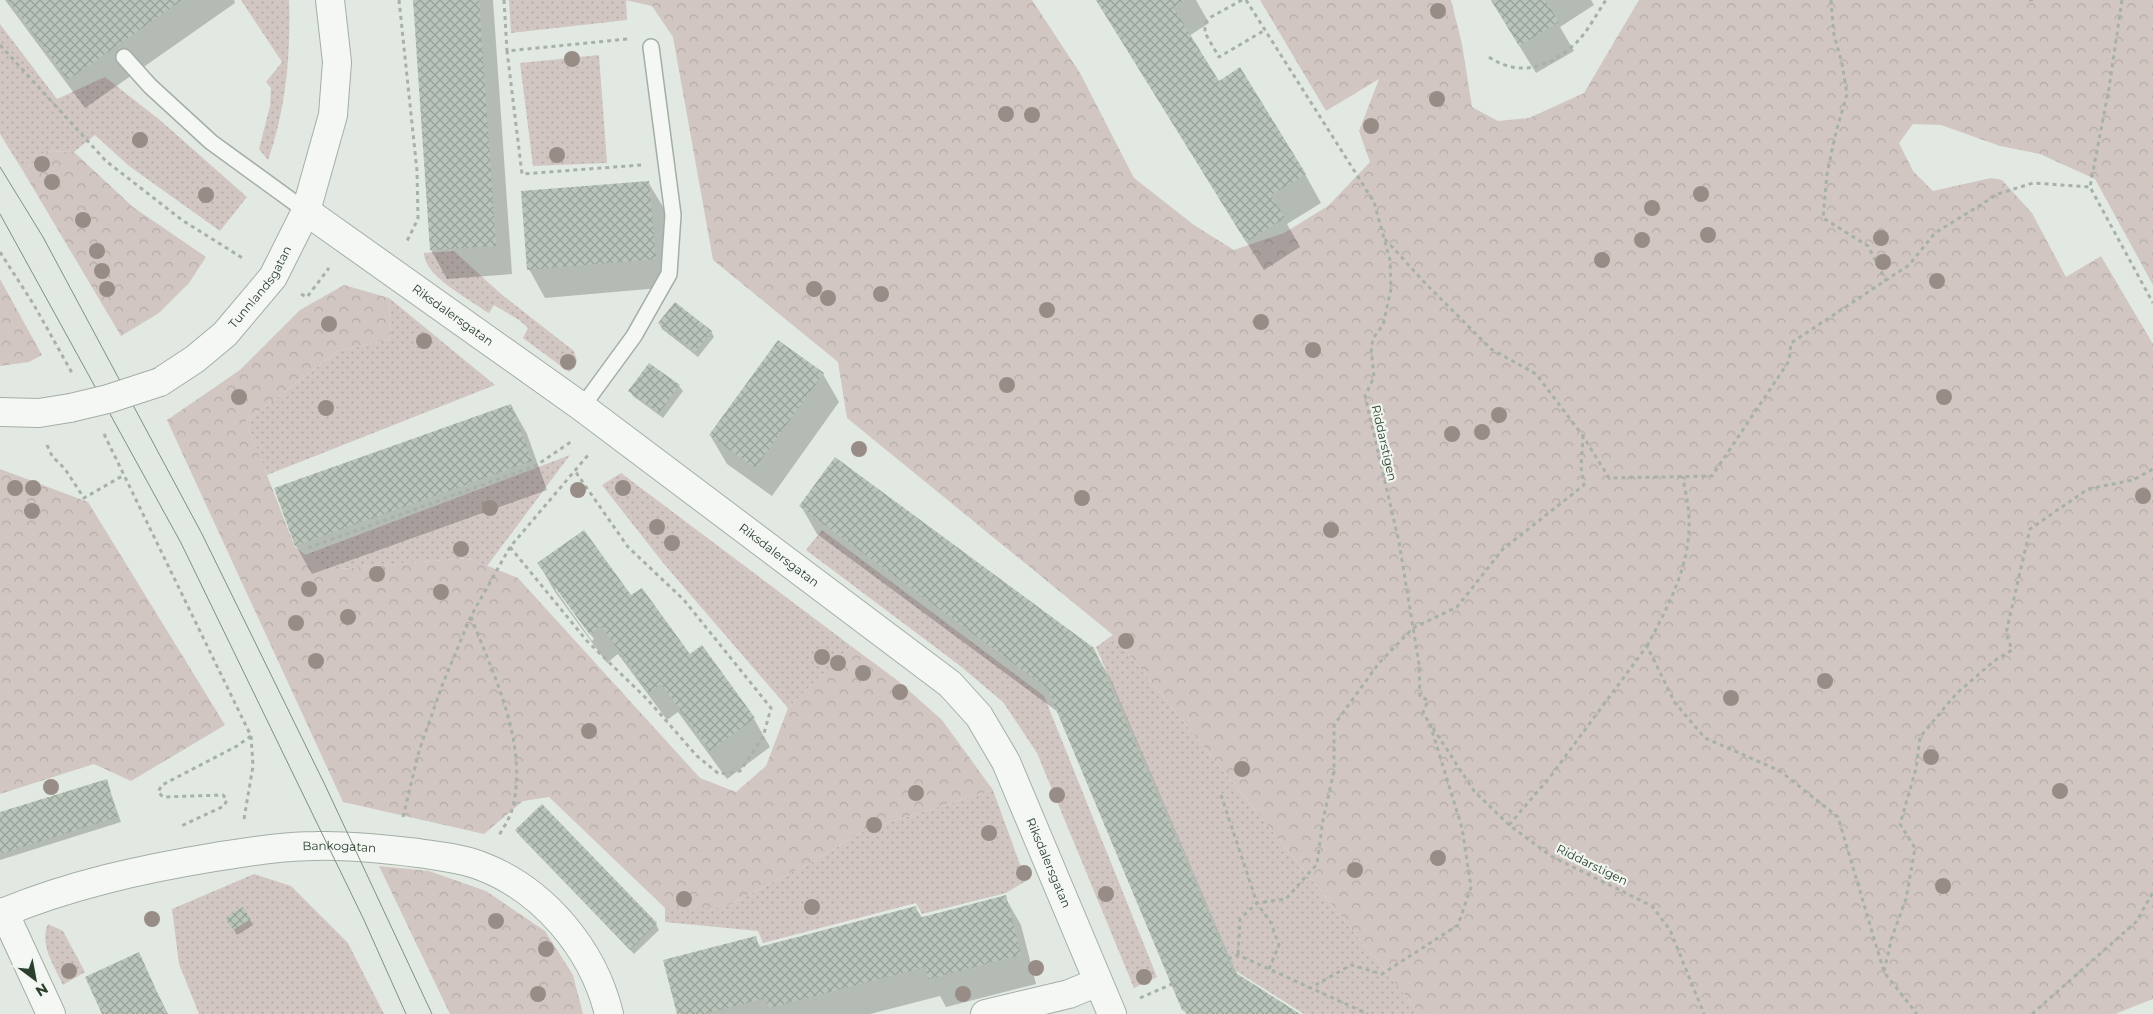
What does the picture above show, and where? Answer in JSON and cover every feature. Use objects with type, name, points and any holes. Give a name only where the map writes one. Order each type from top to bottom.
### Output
[{"type":"street","name":"Tunnlandsgatan","points":[[0,412],[39,413],[70,408],[108,399],[160,382],[195,359],[225,334],[273,277],[306,212],[332,115],[337,62],[330,0]]},
{"type":"street","name":"Riksdalersgatan","points":[[306,212],[582,407],[950,684],[973,710],[1006,762],[1098,982],[1122,1007]]},
{"type":"street","name":"Bankogatan","points":[[2,913],[69,889],[152,867],[293,847],[318,846],[395,850],[440,857],[480,866],[496,874],[520,887],[557,919],[583,950],[603,988],[610,1014]]},
{"type":"street","points":[[2,913],[51,1014]]},
{"type":"street","points":[[985,1014],[1069,994],[1098,982]]},
{"type":"lane","points":[[582,407],[634,336],[669,274],[673,215],[651,47]]},
{"type":"lane","points":[[124,57],[150,86],[211,142],[306,212]]},
{"type":"path","points":[[399,0],[416,171],[418,219],[404,246]]},
{"type":"path","points":[[504,0],[507,51],[522,174],[666,163]]},
{"type":"path","points":[[1242,0],[1211,17],[1205,23],[1205,33],[1219,57],[1265,30]]},
{"type":"path","name":"Riddarstigen","points":[[1246,0],[1374,202],[1390,260],[1391,288],[1383,324],[1374,337],[1371,347],[1374,377],[1365,396],[1398,542],[1419,664],[1420,697],[1428,700],[1423,713],[1474,791],[1509,825],[1551,856],[1652,906],[1670,930],[1704,1014]]},
{"type":"path","points":[[1490,57],[1503,66],[1524,70],[1548,62],[1577,42],[1606,0]]},
{"type":"path","points":[[1831,0],[1834,35],[1842,63],[1847,94],[1827,174],[1823,218],[1868,246],[1886,282]]},
{"type":"path","points":[[2029,0],[2037,0]]},
{"type":"path","points":[[2122,0],[2109,88],[2090,187],[2153,303]]},
{"type":"path","points":[[507,51],[631,39],[651,47]]},
{"type":"path","points":[[0,45],[106,161],[182,220],[273,277]]},
{"type":"path","points":[[1383,237],[1424,282],[1491,349],[1536,374],[1583,436],[1609,478],[1712,476],[1790,361],[1792,343],[1909,265],[1935,233],[1998,194],[2034,183],[2090,187]]},
{"type":"path","points":[[0,252],[34,305],[75,378]]},
{"type":"path","points":[[100,427],[251,736],[253,766],[244,818]]},
{"type":"path","points":[[1238,955],[1240,919],[1257,903],[1286,899],[1317,864],[1323,820],[1334,771],[1334,725],[1379,663],[1413,628],[1457,607],[1479,576],[1503,549],[1584,485],[1581,467],[1583,436]]},
{"type":"path","points":[[308,548],[537,465],[579,437]]},
{"type":"path","points":[[401,824],[418,751],[471,616],[510,548],[594,448]]},
{"type":"path","points":[[52,456],[65,469],[84,498],[124,474]]},
{"type":"path","points":[[1884,972],[1892,938],[1906,899],[1915,848],[1900,824],[1916,769],[1920,737],[1956,694],[1994,661],[2012,650],[2006,633],[2030,529],[2088,489],[2133,480],[2153,469]]},
{"type":"path","points":[[510,548],[587,641],[647,699],[697,756],[719,774],[740,772],[763,737],[771,708],[684,600],[628,547],[575,471]]},
{"type":"path","points":[[1509,825],[1550,777],[1647,646],[1665,614],[1684,564],[1689,520],[1683,477]]},
{"type":"path","points":[[471,616],[509,715],[517,774],[511,814],[493,844]]},
{"type":"path","points":[[1647,646],[1675,703],[1705,738],[1780,771],[1838,817],[1884,972],[1917,1014]]},
{"type":"path","name":"Riddarstigen","points":[[1312,987],[1351,965],[1382,974],[1458,925],[1471,887],[1462,828],[1430,724]]},
{"type":"path","points":[[178,828],[224,806],[227,800],[223,795],[163,797],[158,792],[162,785],[236,746],[251,736]]},
{"type":"path","points":[[1221,794],[1257,903],[1271,923],[1278,945],[1269,969]]},
{"type":"path","points":[[2032,1014],[2136,922],[2153,892]]},
{"type":"path","points":[[1228,959],[1238,955],[1368,1014]]},
{"type":"path","points":[[1122,1007],[1172,984]]},
{"type":"green space","points":[[241,0],[289,0],[289,41],[286,81],[279,121],[268,160],[259,149],[270,106],[271,88],[266,82],[282,62]]},
{"type":"green space","points":[[509,0],[626,0],[627,20],[511,33]]},
{"type":"green space","points":[[625,0],[1032,0],[1080,73],[1134,178],[1194,225],[1234,250],[1284,233],[1328,206],[1370,162],[1359,131],[1379,79],[1326,111],[1260,0],[1451,0],[1462,44],[1472,107],[1498,121],[1529,118],[1584,93],[1639,0],[2153,0],[2153,285],[2095,179],[2040,154],[2000,146],[1941,125],[1913,124],[1899,143],[1913,171],[1933,191],[1991,178],[2002,180],[2032,213],[2066,277],[2101,256],[2153,344],[2153,999],[2115,1014],[1423,1014],[1418,1011],[1113,635],[847,418],[838,362],[713,260],[673,37],[652,6]]},
{"type":"green space","points":[[0,24],[57,99],[105,77],[161,121],[247,197],[220,231],[129,166],[95,135],[74,152],[46,151],[23,171],[0,134]]},
{"type":"green space","points":[[599,55],[607,163],[533,166],[520,63]]},
{"type":"green space","points":[[46,151],[74,152],[133,207],[206,257],[189,283],[159,313],[121,336],[23,171]]},
{"type":"green space","points":[[454,251],[501,294],[574,351],[577,361],[575,367],[569,372],[523,338],[528,328],[519,320],[494,305],[489,313],[485,311],[448,286],[431,270],[426,262],[424,253]]},
{"type":"green space","points":[[0,279],[42,355],[29,362],[0,366]]},
{"type":"green space","points":[[344,285],[389,298],[391,339],[338,351],[246,421],[295,547],[326,570],[468,558],[518,578],[700,778],[736,792],[766,766],[788,708],[851,646],[897,680],[942,720],[993,790],[867,829],[812,862],[723,908],[665,908],[549,797],[523,801],[484,834],[343,802],[167,420],[240,370],[300,310]]},
{"type":"green space","points":[[389,298],[495,385],[267,475],[246,421],[338,351],[391,339]]},
{"type":"green space","points":[[570,455],[487,566],[468,558],[326,570],[305,555]]},
{"type":"green space","points":[[0,469],[88,502],[225,725],[131,781],[94,764],[0,794]]},
{"type":"green space","points":[[621,473],[851,646],[788,708],[664,564],[602,485]]},
{"type":"green space","points":[[822,530],[1044,696],[1157,977],[1134,988],[1037,753],[1003,702],[959,665],[806,550]]},
{"type":"green space","points":[[1113,635],[1418,1011],[1423,1014],[1304,1014],[1236,971],[1096,647]]},
{"type":"green space","points":[[993,790],[1026,881],[1006,893],[922,914],[916,903],[763,943],[758,931],[665,922],[665,908],[723,908],[812,862],[867,829]]},
{"type":"green space","points":[[379,866],[429,871],[486,891],[545,931],[573,975],[583,1014],[450,1014]]},
{"type":"green space","points":[[254,874],[291,886],[348,943],[384,1014],[199,1014],[179,964],[172,909]]},
{"type":"green space","points":[[48,924],[63,931],[85,972],[63,985],[46,947],[45,939]]},
{"type":"building","points":[[8,0],[182,0],[68,80]]},
{"type":"building","points":[[413,0],[479,0],[496,246],[430,250]]},
{"type":"building","points":[[1096,0],[1185,0],[1173,7],[1219,81],[1240,67],[1306,174],[1271,195],[1285,218],[1246,242]]},
{"type":"building","points":[[1491,0],[1545,0],[1559,22],[1519,46]]},
{"type":"building","points":[[649,181],[656,259],[527,270],[521,191]]},
{"type":"building","points":[[675,302],[712,331],[695,352],[658,323]]},
{"type":"building","points":[[778,340],[824,373],[755,468],[709,435]]},
{"type":"building","points":[[649,363],[680,385],[659,413],[628,391]]},
{"type":"building","points":[[511,404],[532,461],[295,546],[274,488]]},
{"type":"building","points":[[835,457],[1094,648],[1233,971],[1300,1014],[1189,1014],[1182,1010],[1047,688],[799,506]]},
{"type":"building","points":[[584,530],[631,595],[642,588],[690,654],[702,645],[755,718],[710,751],[661,684],[649,693],[601,626],[590,635],[537,563]]},
{"type":"building","points":[[107,779],[118,817],[0,854],[0,812]]},
{"type":"building","points":[[542,804],[657,923],[630,950],[515,830]]},
{"type":"building","points":[[1006,895],[1021,955],[928,979],[925,967],[769,1008],[766,998],[704,1014],[677,1014],[663,960],[756,936],[759,947],[916,906],[919,918]]},
{"type":"building","points":[[243,907],[251,919],[233,930],[225,918]]},
{"type":"building","points":[[139,952],[167,1014],[102,1014],[85,977]]},
{"type":"tram line","points":[[0,167],[43,237],[202,534],[325,785],[432,1014]]},
{"type":"tram line","points":[[0,214],[181,543],[364,920],[406,1014]]}]
